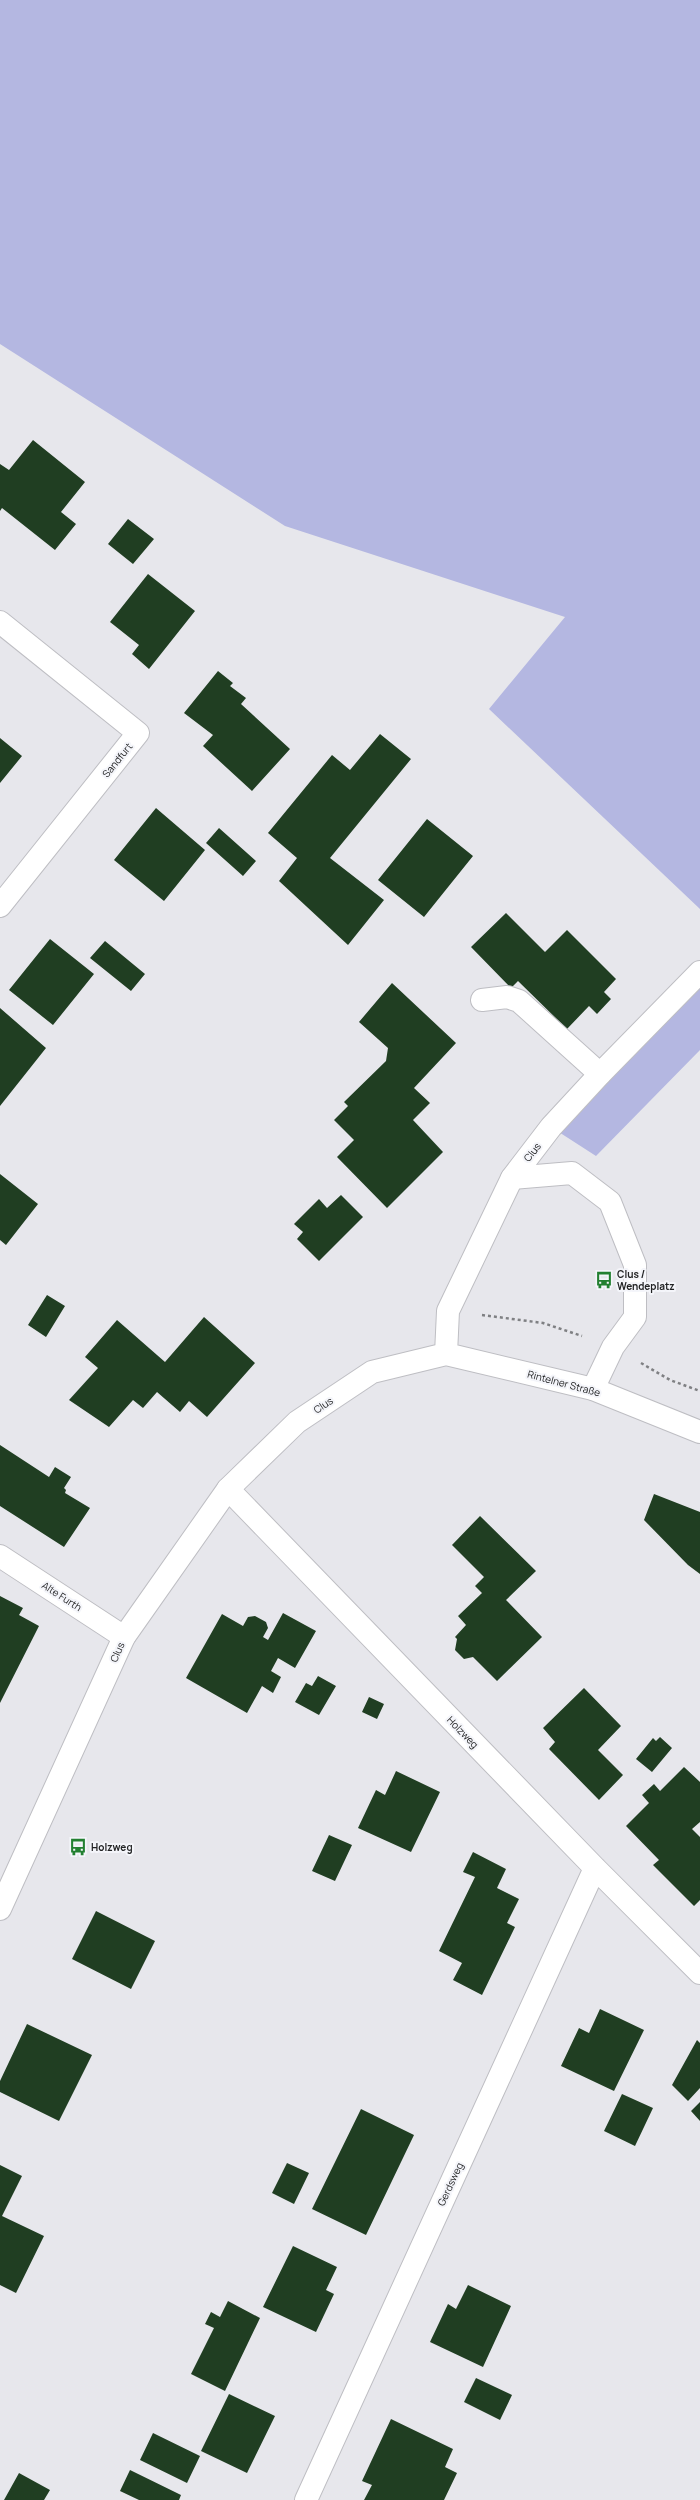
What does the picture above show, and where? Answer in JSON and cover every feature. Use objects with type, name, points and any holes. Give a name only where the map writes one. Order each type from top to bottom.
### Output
[{"type":"street","name":"Sandfurt","points":[[0,622],[138,733],[0,906]]},
{"type":"street","name":"Clus","points":[[0,1909],[124,1637],[228,1489],[298,1422],[372,1372],[446,1354],[448,1311],[512,1178],[551,1127],[600,1074],[700,972]]},
{"type":"street","points":[[482,1000],[507,997],[519,1001],[600,1074]]},
{"type":"street","points":[[512,1178],[572,1173],[610,1202],[635,1265],[635,1318],[613,1347],[593,1389]]},
{"type":"street","name":"Rintelner Straße","points":[[446,1354],[593,1389],[700,1432]]},
{"type":"street","name":"Holzweg","points":[[228,1489],[595,1868],[700,1973]]},
{"type":"street","name":"Alte Furth","points":[[0,1556],[124,1637]]},
{"type":"street","name":"Gerdsweg","points":[[306,2500],[595,1868]]},
{"type":"shaded area","points":[[0,0],[700,0],[700,909],[489,709],[565,617],[285,526],[0,344]]},
{"type":"shaded area","points":[[700,964],[700,1050],[596,1156],[551,1127]]},
{"type":"building","points":[[33,440],[85,482],[61,512],[76,524],[55,550],[2,508],[0,511],[0,464],[9,470]]},
{"type":"building","points":[[128,519],[154,539],[133,564],[108,544]]},
{"type":"building","points":[[148,574],[195,611],[149,669],[132,654],[139,645],[110,622]]},
{"type":"building","points":[[218,671],[233,683],[230,686],[246,698],[241,704],[290,749],[252,791],[203,746],[213,735],[184,713]]},
{"type":"building","points":[[380,734],[411,759],[330,858],[384,900],[348,945],[279,881],[297,858],[268,833],[332,755],[350,770]]},
{"type":"building","points":[[0,738],[22,756],[0,783]]},
{"type":"building","points":[[156,808],[205,850],[164,901],[114,860]]},
{"type":"building","points":[[427,819],[473,856],[424,917],[378,880]]},
{"type":"building","points":[[219,828],[256,861],[243,876],[206,843]]},
{"type":"building","points":[[506,913],[545,952],[567,930],[616,979],[604,992],[611,999],[597,1014],[589,1006],[567,1029],[518,981],[511,988],[471,947]]},
{"type":"building","points":[[50,939],[94,974],[53,1025],[9,990]]},
{"type":"building","points":[[105,941],[145,974],[131,991],[90,958]]},
{"type":"building","points":[[392,983],[456,1043],[414,1088],[430,1103],[413,1120],[443,1152],[387,1208],[337,1157],[354,1140],[334,1120],[348,1106],[344,1102],[386,1061],[388,1048],[359,1022]]},
{"type":"building","points":[[0,1008],[46,1048],[0,1106]]},
{"type":"building","points":[[0,1174],[38,1204],[6,1245],[0,1240]]},
{"type":"building","points":[[341,1195],[363,1217],[319,1261],[297,1239],[303,1232],[294,1224],[319,1199],[327,1208]]},
{"type":"building","points":[[47,1295],[65,1306],[46,1337],[28,1325]]},
{"type":"building","points":[[204,1317],[255,1363],[207,1417],[189,1401],[180,1412],[157,1392],[143,1408],[133,1400],[109,1427],[69,1400],[98,1368],[85,1357],[117,1320],[165,1362]]},
{"type":"building","points":[[0,1445],[49,1477],[55,1467],[71,1477],[64,1488],[66,1490],[65,1493],[90,1508],[64,1547],[0,1506]]},
{"type":"building","points":[[654,1494],[700,1512],[700,1574],[688,1565],[644,1520]]},
{"type":"building","points":[[480,1516],[536,1571],[506,1600],[542,1637],[497,1681],[473,1657],[464,1659],[455,1650],[457,1639],[455,1637],[466,1625],[458,1616],[482,1593],[475,1586],[484,1577],[452,1545]]},
{"type":"building","points":[[0,1596],[23,1608],[19,1615],[39,1626],[0,1703]]},
{"type":"building","points":[[283,1613],[316,1631],[295,1668],[278,1658],[271,1671],[281,1677],[273,1693],[262,1686],[247,1713],[186,1678],[222,1614],[243,1626],[248,1617],[255,1616],[266,1622],[268,1628],[263,1637],[268,1640]]},
{"type":"building","points":[[318,1676],[336,1686],[319,1715],[295,1702],[306,1683],[312,1686]]},
{"type":"building","points":[[584,1688],[621,1726],[598,1750],[623,1775],[599,1800],[549,1749],[555,1742],[543,1728]]},
{"type":"building","points":[[369,1697],[384,1704],[377,1719],[362,1712]]},
{"type":"building","points":[[660,1737],[672,1748],[652,1772],[636,1759],[653,1738],[656,1741]]},
{"type":"building","points":[[684,1767],[700,1782],[700,1822],[692,1829],[700,1837],[700,1900],[694,1906],[653,1865],[659,1860],[626,1826],[649,1803],[642,1795],[654,1784],[660,1791]]},
{"type":"building","points":[[396,1771],[440,1792],[411,1852],[358,1828],[376,1790],[385,1795]]},
{"type":"building","points":[[329,1835],[352,1845],[335,1881],[312,1871]]},
{"type":"building","points":[[473,1852],[506,1869],[497,1888],[519,1899],[507,1923],[515,1927],[482,1995],[453,1980],[462,1963],[439,1951],[475,1877],[463,1872]]},
{"type":"building","points":[[96,1911],[155,1941],[131,1989],[72,1959]]},
{"type":"building","points":[[600,2009],[644,2030],[614,2091],[561,2066],[579,2028],[589,2033]]},
{"type":"building","points":[[27,2024],[92,2055],[59,2121],[0,2092],[0,2081]]},
{"type":"building","points":[[697,2040],[700,2043],[700,2088],[688,2101],[672,2085]]},
{"type":"building","points":[[622,2094],[653,2108],[635,2146],[604,2131]]},
{"type":"building","points":[[700,2102],[700,2121],[691,2111]]},
{"type":"building","points":[[361,2109],[414,2135],[366,2235],[312,2209]]},
{"type":"building","points":[[287,2163],[309,2173],[294,2204],[272,2193]]},
{"type":"building","points":[[0,2165],[22,2176],[2,2216],[44,2236],[16,2293],[0,2285]]},
{"type":"building","points":[[293,2246],[337,2267],[326,2290],[334,2294],[316,2332],[263,2307]]},
{"type":"building","points":[[468,2285],[511,2306],[483,2367],[430,2342],[448,2304],[456,2309]]},
{"type":"building","points":[[228,2301],[260,2318],[225,2391],[191,2374],[214,2328],[205,2324],[211,2312],[220,2317]]},
{"type":"building","points":[[476,2378],[512,2395],[500,2420],[464,2402]]},
{"type":"building","points":[[229,2394],[275,2416],[247,2473],[201,2451]]},
{"type":"building","points":[[391,2419],[453,2449],[445,2467],[457,2473],[444,2500],[364,2500],[372,2485],[362,2481]]},
{"type":"building","points":[[153,2433],[200,2456],[187,2483],[140,2460]]},
{"type":"building","points":[[130,2470],[181,2495],[179,2500],[139,2500],[120,2491]]},
{"type":"building","points":[[19,2473],[50,2490],[44,2500],[4,2500]]},
{"type":"place","name":"Clus / Wendeplatz","points":[[604,1280]]},
{"type":"place","name":"Holzweg","points":[[78,1847]]}]
